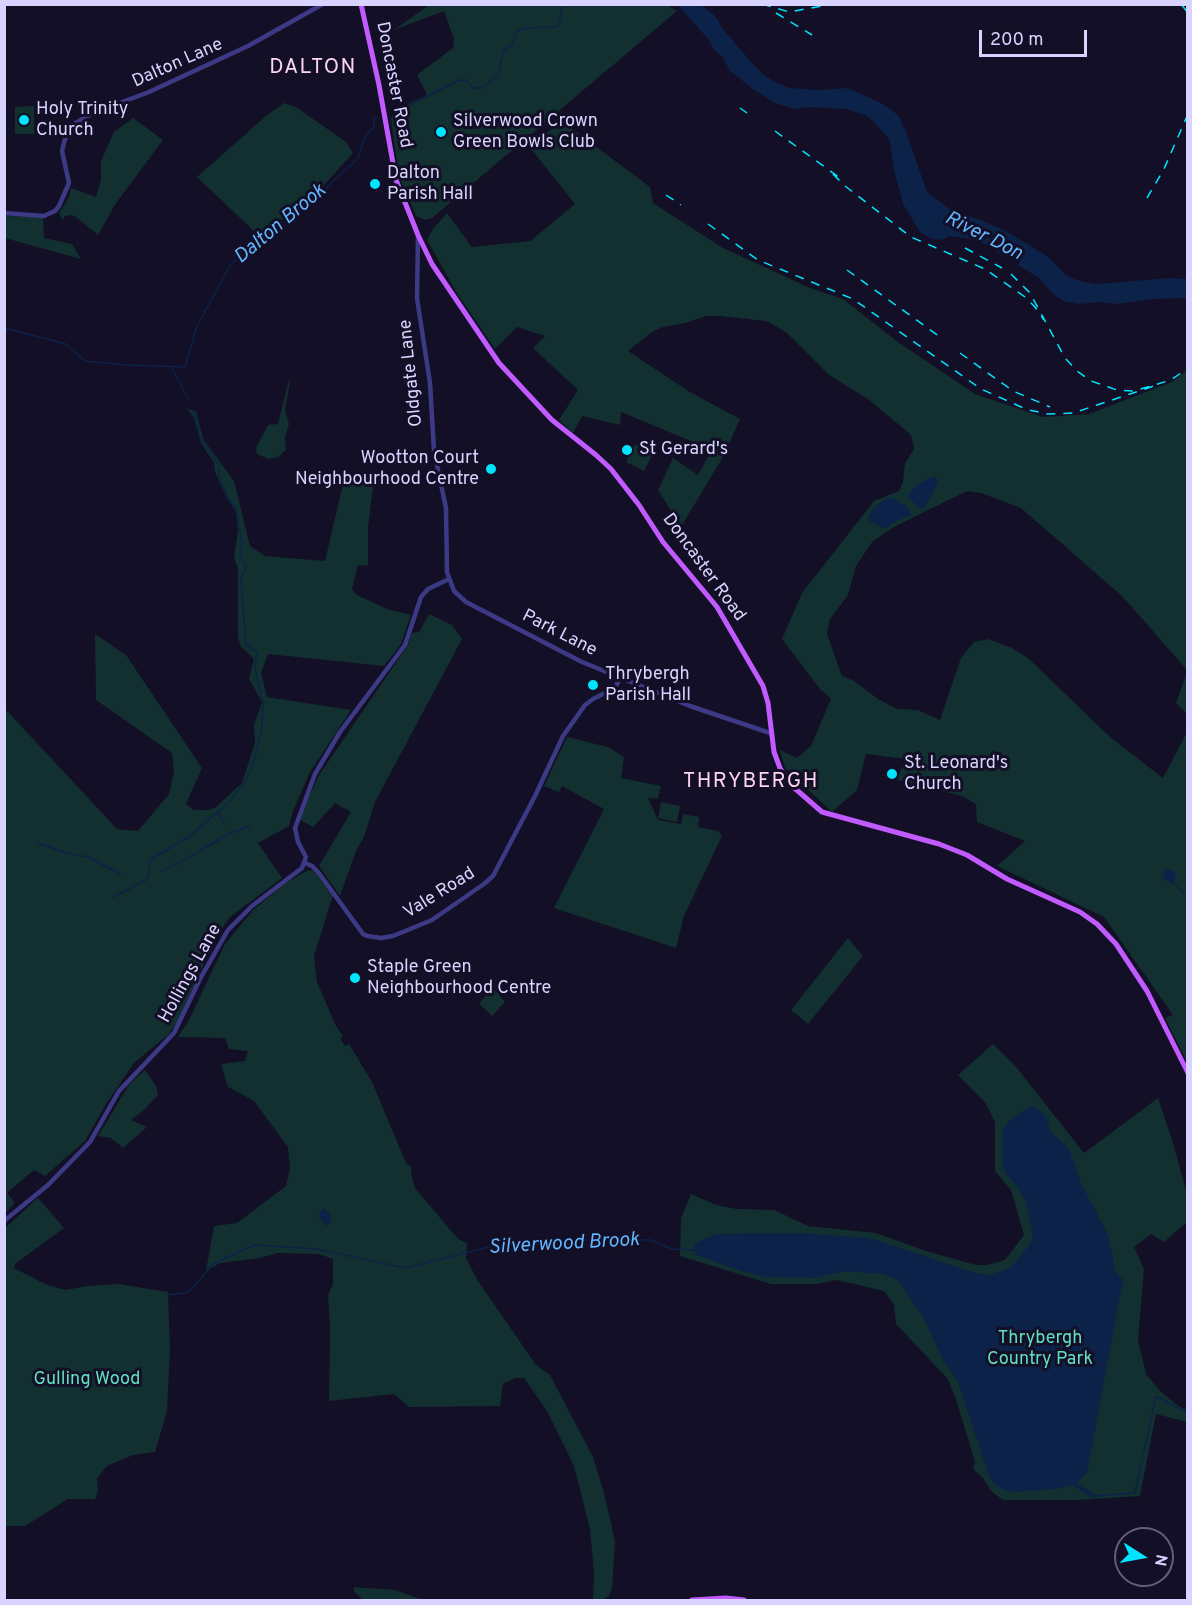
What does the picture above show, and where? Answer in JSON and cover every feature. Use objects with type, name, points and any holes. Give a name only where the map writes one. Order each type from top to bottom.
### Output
[{"type":"main road","name":"Doncaster Road","points":[[361,4],[396,180],[432,264],[487,347],[533,401],[611,469],[639,505],[663,542],[717,607],[763,686],[768,704],[774,752],[785,777],[797,791],[822,812],[953,849],[1020,885],[1080,912],[1097,924],[1116,944],[1147,991],[1188,1073]]},
{"type":"main road","points":[[692,1600],[717,1598],[744,1600]]},
{"type":"street","name":"Dalton Lane","points":[[4,213],[44,216],[60,206],[69,183],[62,151],[65,138],[74,124],[93,113],[139,96],[248,46],[323,4]]},
{"type":"street","name":"Oldgate Lane","points":[[418,235],[417,298],[430,383],[434,451],[446,508],[449,579]]},
{"type":"street","name":"Park Lane","points":[[449,579],[454,591],[466,602],[582,662],[690,706],[770,733]]},
{"type":"street","points":[[305,863],[306,857],[297,842],[294,828],[315,774],[340,732],[405,645],[421,597],[428,589],[449,579]]},
{"type":"street","name":"Vale Road","points":[[305,863],[318,872],[363,934],[367,936],[387,938],[432,920],[493,876],[563,736],[585,705],[615,688],[620,678]]},
{"type":"street","name":"Hollings Lane","points":[[4,1221],[48,1185],[90,1142],[119,1090],[170,1038],[181,1021],[223,936],[252,906],[302,868],[305,863]]},
{"type":"green space","points":[[429,5],[667,5],[677,11],[432,218],[425,220],[416,216],[399,176],[391,119],[394,111],[427,95],[417,75],[453,48],[454,39],[444,11],[394,30]]},
{"type":"green space","points":[[284,103],[296,107],[346,142],[353,153],[307,204],[258,235],[197,177],[267,115]]},
{"type":"green space","points":[[34,106],[34,134],[15,134],[15,107]]},
{"type":"green space","points":[[133,118],[163,140],[116,203],[98,235],[75,216],[64,217],[63,221],[59,213],[69,197],[71,188],[96,197],[101,179],[101,161],[114,132]]},
{"type":"green space","points":[[563,122],[650,187],[653,203],[723,248],[810,288],[843,299],[898,342],[975,394],[1043,417],[1089,414],[1172,382],[1187,370],[1187,670],[1123,597],[1021,508],[981,493],[967,491],[892,528],[872,542],[856,566],[848,595],[830,619],[827,634],[842,676],[854,681],[878,699],[897,709],[918,710],[940,720],[961,658],[974,642],[988,639],[1012,648],[1028,658],[1110,737],[1163,778],[1187,732],[1187,1062],[1165,1018],[1173,1015],[1104,917],[997,866],[1025,841],[977,822],[976,804],[962,796],[897,780],[905,759],[866,754],[857,790],[832,812],[785,768],[780,750],[797,758],[811,746],[831,699],[820,689],[782,639],[802,593],[874,501],[899,491],[903,482],[905,463],[914,449],[911,435],[868,399],[829,375],[786,332],[766,321],[707,316],[663,327],[652,332],[628,351],[690,392],[740,419],[723,457],[681,527],[658,490],[673,458],[698,475],[712,450],[621,412],[620,425],[582,416],[573,433],[559,420],[578,390],[533,348],[545,336],[517,327],[495,349],[458,295],[427,240],[433,229],[447,213],[472,247],[530,241],[575,204],[528,145]]},
{"type":"green space","points":[[4,216],[43,217],[44,238],[72,244],[81,259],[5,238]]},
{"type":"green space","points":[[289,380],[285,410],[289,424],[285,437],[286,450],[278,457],[268,459],[257,454],[256,448],[268,425],[278,424]]},
{"type":"green space","points":[[187,409],[196,411],[203,439],[234,481],[250,546],[265,556],[325,561],[345,475],[368,479],[373,486],[368,528],[368,566],[358,565],[352,589],[357,595],[387,609],[411,615],[401,644],[384,666],[268,654],[261,673],[267,697],[351,710],[310,772],[289,826],[258,843],[282,878],[230,917],[217,936],[177,1022],[168,1035],[134,1063],[106,1104],[85,1141],[45,1176],[34,1170],[7,1193],[15,1203],[5,1213],[4,711],[8,712],[117,829],[138,831],[169,794],[174,771],[172,753],[96,700],[95,634],[126,655],[202,768],[186,804],[194,810],[209,810],[216,807],[242,783],[255,743],[254,725],[262,702],[249,679],[254,659],[241,647],[238,638],[238,568],[234,558],[238,530],[236,512],[215,472],[214,463],[201,443],[193,416]]},
{"type":"green space","points":[[635,444],[653,453],[644,471],[626,462]]},
{"type":"green space","points":[[429,614],[452,625],[462,639],[375,802],[364,837],[356,851],[340,896],[319,866],[351,812],[335,803],[313,827],[299,819],[319,775],[408,645],[412,633],[419,632]]},
{"type":"green space","points":[[1187,672],[1187,714],[1176,703]]},
{"type":"green space","points":[[567,737],[608,747],[624,757],[621,778],[661,786],[658,799],[648,798],[658,820],[681,824],[683,814],[699,817],[698,827],[718,831],[722,836],[684,916],[676,948],[554,908],[604,809],[562,786],[559,792],[544,786]]},
{"type":"green space","points":[[661,802],[680,806],[677,822],[658,818]]},
{"type":"green space","points":[[308,870],[314,871],[333,895],[314,956],[317,982],[336,1026],[343,1036],[340,1038],[345,1046],[349,1044],[372,1082],[406,1163],[411,1167],[415,1188],[458,1239],[467,1243],[466,1258],[478,1281],[536,1365],[550,1375],[593,1457],[615,1541],[612,1589],[604,1600],[593,1600],[594,1572],[590,1529],[574,1466],[547,1411],[524,1378],[515,1378],[503,1384],[500,1406],[409,1407],[394,1394],[329,1401],[328,1295],[333,1284],[333,1259],[319,1254],[278,1253],[260,1258],[220,1263],[206,1271],[214,1226],[237,1223],[286,1186],[290,1169],[288,1147],[254,1101],[228,1087],[221,1064],[245,1061],[248,1051],[229,1049],[225,1038],[178,1037],[189,1020],[225,944],[254,909],[286,883]]},
{"type":"green space","points":[[848,938],[863,956],[808,1024],[791,1010]]},
{"type":"green space","points":[[490,990],[496,991],[505,1002],[492,1016],[479,1004]]},
{"type":"green space","name":"Thrybergh Country Park","points":[[993,1044],[1017,1068],[1084,1153],[1158,1098],[1173,1143],[1187,1194],[1187,1222],[1164,1242],[1151,1234],[1134,1247],[1144,1269],[1138,1340],[1146,1374],[1162,1393],[1187,1410],[1187,1422],[1156,1414],[1140,1496],[1077,1500],[1003,1500],[992,1492],[983,1478],[973,1469],[975,1462],[955,1396],[947,1378],[896,1324],[894,1304],[884,1291],[837,1280],[817,1284],[771,1284],[680,1256],[681,1218],[691,1194],[716,1205],[737,1209],[774,1210],[808,1226],[876,1233],[926,1251],[976,1265],[987,1265],[1005,1260],[1024,1235],[1011,1190],[995,1171],[995,1122],[985,1102],[958,1075]]},
{"type":"green space","points":[[145,1070],[156,1086],[158,1095],[131,1120],[147,1127],[123,1148],[111,1138],[98,1136],[130,1083]]},
{"type":"green space","name":"Gulling Wood","points":[[38,1198],[64,1228],[15,1264],[14,1268],[47,1285],[65,1290],[118,1284],[168,1292],[170,1350],[167,1411],[155,1452],[133,1455],[107,1466],[97,1478],[98,1491],[95,1499],[68,1499],[25,1526],[5,1526],[5,1228]]},
{"type":"green space","points":[[354,1587],[395,1590],[423,1600],[363,1600],[354,1591]]},
{"type":"water","name":"River Don","points":[[678,5],[701,5],[715,16],[751,62],[775,82],[789,88],[819,90],[848,88],[883,104],[898,115],[927,192],[955,213],[979,219],[1009,233],[1047,256],[1066,275],[1076,280],[1097,284],[1170,278],[1187,279],[1187,298],[1152,299],[1118,304],[1099,302],[1080,304],[1063,301],[1051,292],[1039,278],[1018,265],[1020,261],[1009,254],[1007,257],[970,239],[949,236],[942,240],[932,239],[920,232],[903,204],[894,170],[890,140],[873,121],[865,115],[846,109],[808,107],[794,109],[775,103],[730,71],[722,56],[714,50],[708,39]]},
{"type":"water","points":[[936,476],[938,483],[923,510],[908,498],[908,495],[919,483]]},
{"type":"water","points":[[893,498],[909,508],[911,515],[882,528],[868,520],[871,511],[885,499]]},
{"type":"water","points":[[1165,869],[1174,871],[1176,879],[1174,883],[1184,892],[1184,895],[1176,886],[1164,879]]},
{"type":"water","name":"Thrybergh Country Park","points":[[1030,1107],[1037,1108],[1043,1113],[1049,1122],[1049,1130],[1069,1149],[1081,1183],[1108,1235],[1114,1269],[1123,1280],[1087,1473],[1075,1484],[1057,1489],[1015,1492],[995,1485],[989,1477],[958,1382],[943,1360],[923,1317],[898,1280],[882,1274],[846,1271],[813,1278],[766,1277],[741,1271],[697,1255],[693,1250],[696,1243],[716,1234],[798,1233],[871,1238],[975,1273],[989,1275],[1005,1270],[1013,1265],[1031,1243],[1033,1236],[1026,1203],[1016,1185],[1006,1174],[1002,1163],[1002,1133],[1013,1117]]},
{"type":"water","points":[[323,1208],[329,1212],[331,1218],[330,1223],[326,1226],[318,1216]]},
{"type":"waterway","name":"Dalton Brook","points":[[395,113],[459,80],[466,80],[473,88],[482,88],[498,75],[504,50],[512,45],[517,31],[525,28],[557,27],[560,22],[562,4]]},
{"type":"waterway","name":"Dalton Brook","points":[[4,328],[66,344],[85,361],[185,367],[197,326],[231,264],[255,242],[303,210],[358,158],[364,138],[374,127],[374,117],[377,117]]},
{"type":"waterway","points":[[172,368],[189,401]]},
{"type":"waterway","points":[[149,869],[153,858],[190,836],[229,802],[245,782],[253,764],[262,729],[263,702],[255,669],[257,652],[246,645],[241,580],[246,566],[240,554],[242,543],[236,509],[228,498],[218,474],[219,465],[200,438],[194,411]]},
{"type":"waterway","points":[[218,812],[224,824]]},
{"type":"waterway","points":[[162,871],[228,834],[250,826]]},
{"type":"waterway","points":[[38,843],[63,852],[88,857],[121,874]]},
{"type":"waterway","points":[[113,897],[148,879],[149,872]]},
{"type":"waterway","name":"Silverwood Brook","points":[[166,1295],[185,1293],[192,1289],[213,1264],[254,1245],[316,1249],[406,1268],[489,1247],[579,1240],[651,1240],[672,1249],[693,1250]]},
{"type":"waterway","name":"Silverwood Brook","points":[[1093,1496],[1135,1493],[1156,1396],[1188,1413]]},
{"type":"waterway","name":"Silverwood Brook","points":[[1075,1484],[1093,1496]]},
{"type":"railway","points":[[762,4],[789,12],[833,4]]},
{"type":"railway","points":[[1181,4],[1188,13]]},
{"type":"railway","points":[[776,13],[812,35]]},
{"type":"railway","points":[[740,108],[747,113]]},
{"type":"railway","points":[[1147,198],[1164,169],[1188,114]]},
{"type":"railway","points":[[775,131],[840,178]]},
{"type":"railway","points":[[833,174],[911,237],[985,269],[1025,297],[1044,320]]},
{"type":"railway","points":[[666,195],[681,205]]},
{"type":"railway","points":[[708,224],[758,260],[853,299],[981,389],[1028,410],[1048,414],[1073,413],[1157,385]]},
{"type":"railway","points":[[965,248],[1002,268]]},
{"type":"railway","points":[[847,270],[943,339]]},
{"type":"railway","points":[[1011,274],[1030,293],[1065,358],[1091,381],[1117,390],[1134,391],[1171,380],[1188,368]]},
{"type":"railway","points":[[960,353],[1013,391],[1050,407]]},
{"type":"place","name":"Holy Trinity Church","points":[[24,120]]},
{"type":"place","name":"Silverwood Crown Green Bowls Club","points":[[441,132]]},
{"type":"place","name":"Dalton Parish Hall","points":[[375,184]]},
{"type":"place","name":"St Gerard's","points":[[627,450]]},
{"type":"place","name":"Wootton Court Neighbourhood Centre","points":[[491,469]]},
{"type":"place","name":"Thrybergh Parish Hall","points":[[593,685]]},
{"type":"place","name":"St. Leonard's Church","points":[[892,774]]},
{"type":"place","name":"Staple Green Neighbourhood Centre","points":[[355,978]]},
{"type":"district","name":"DALTON","points":[[313,69]]},
{"type":"district","name":"THRYBERGH","points":[[751,783]]}]
